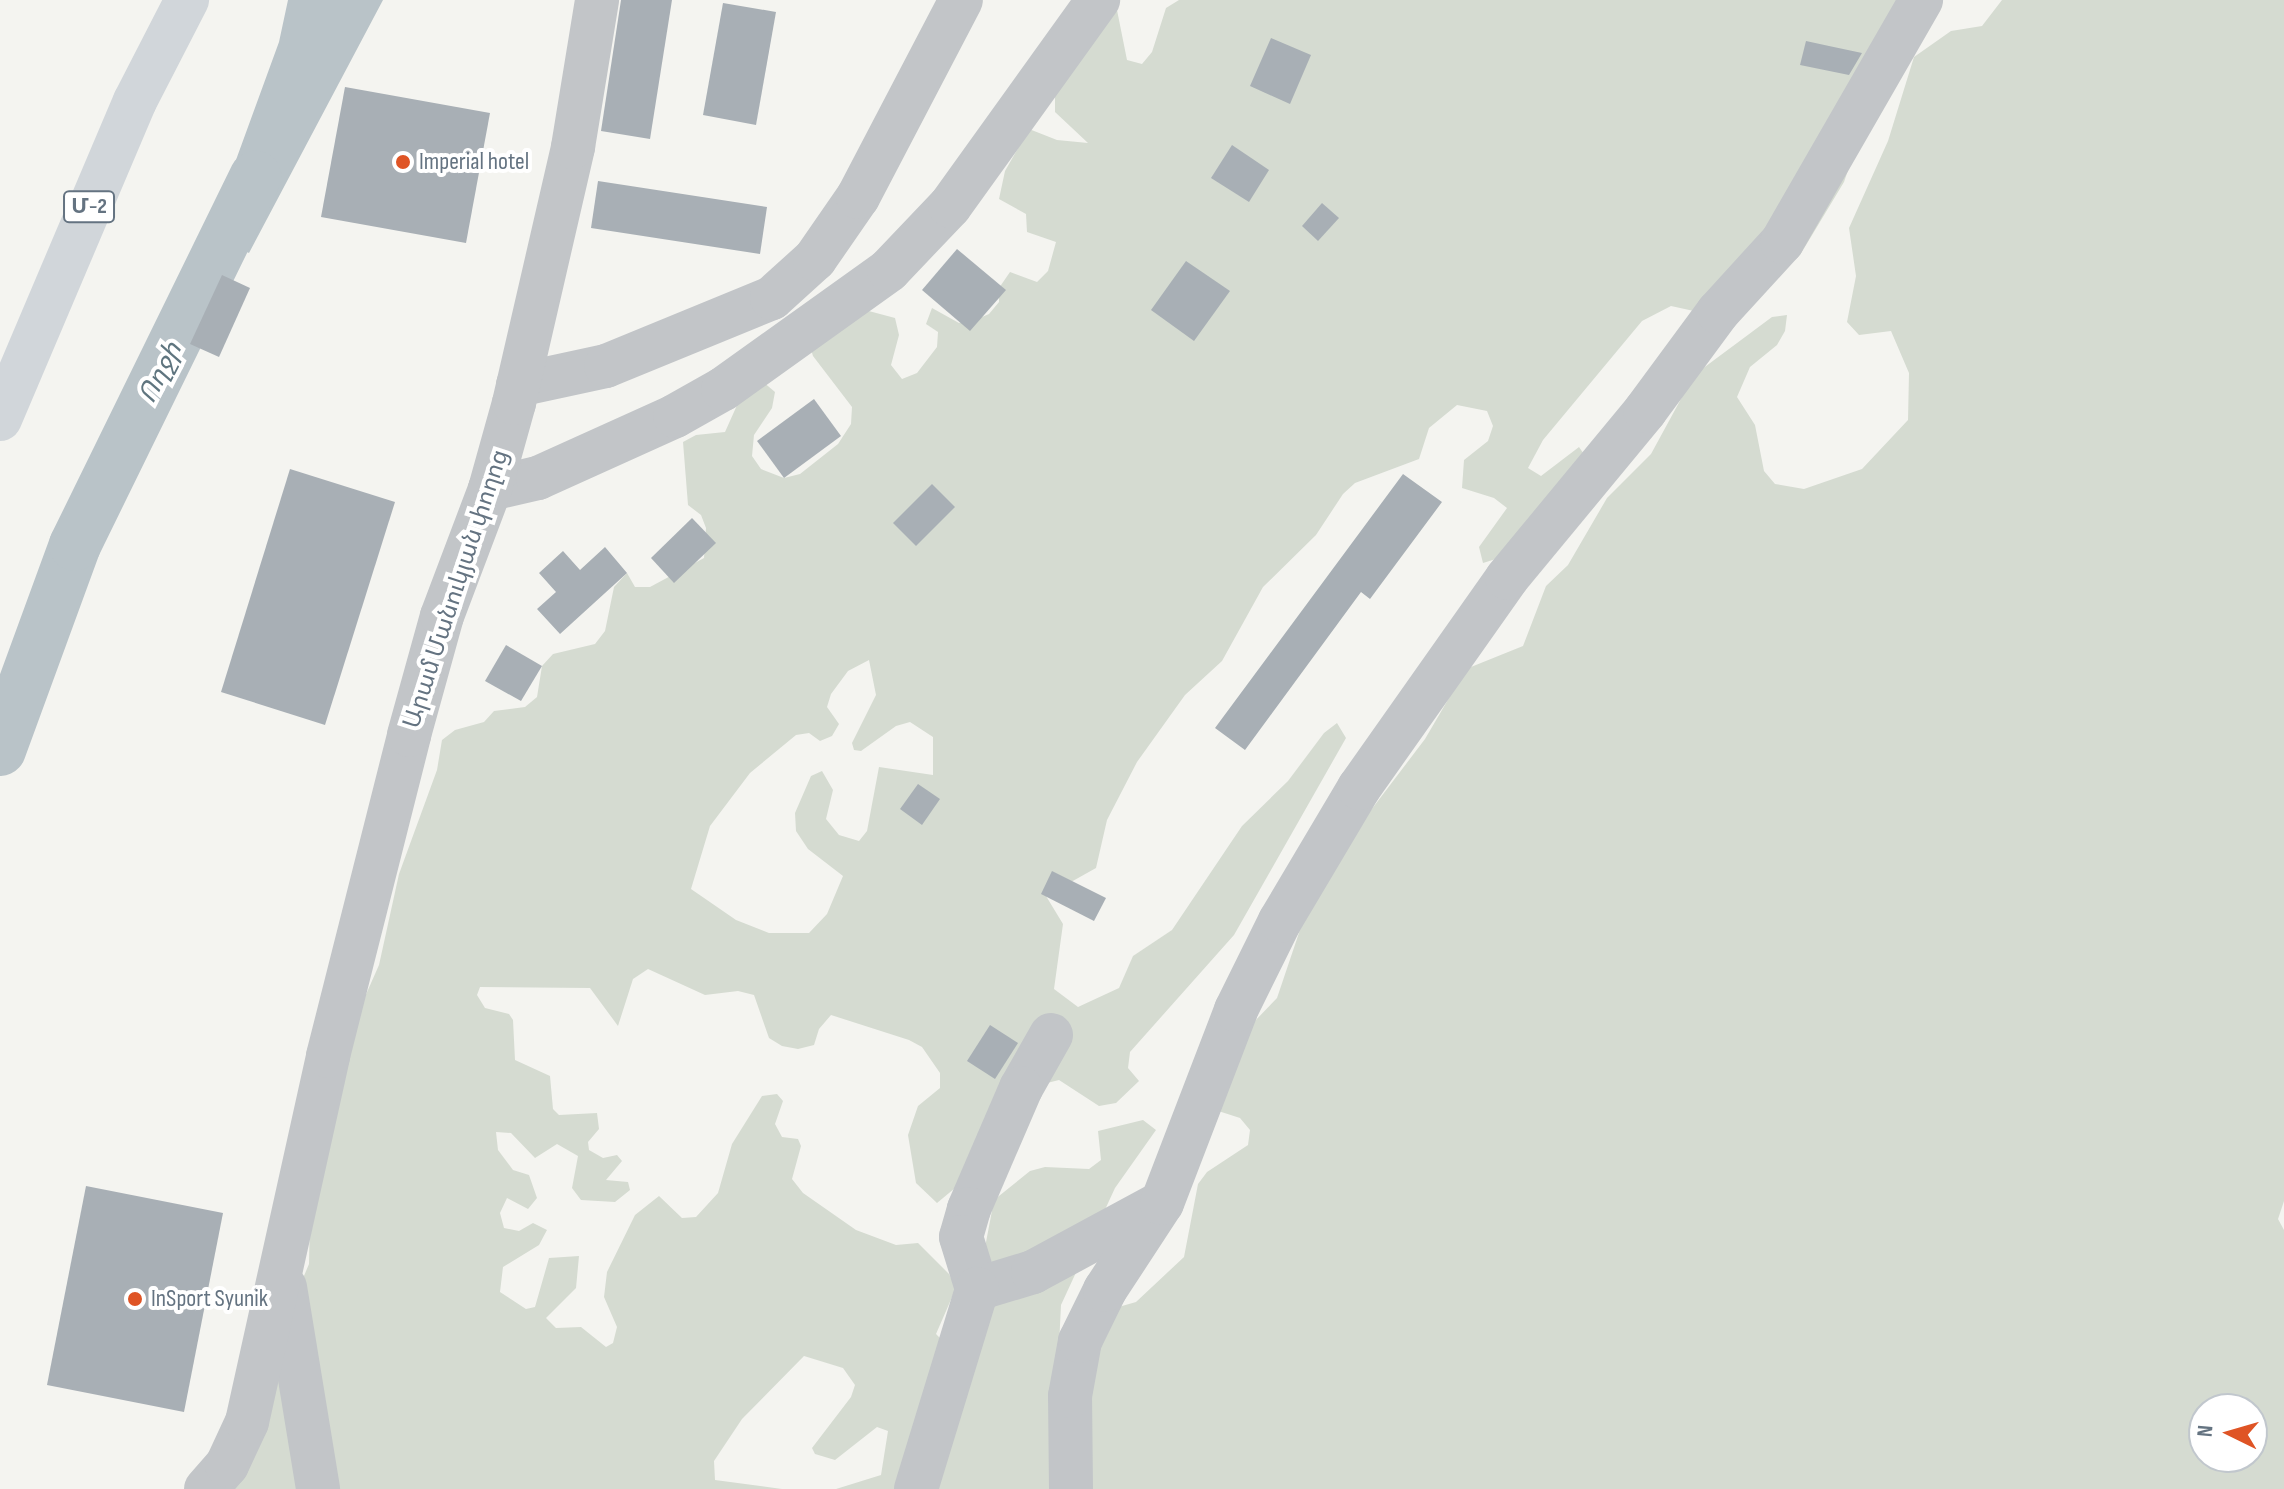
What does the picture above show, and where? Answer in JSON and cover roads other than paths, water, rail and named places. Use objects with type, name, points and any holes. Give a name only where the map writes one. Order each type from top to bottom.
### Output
[{"type":"highway","name":"Մ-2","points":[[0,419],[135,101],[187,0]]},
{"type":"street","name":"Արամ Մանուկյան փողոց","points":[[206,1489],[227,1465],[247,1422],[328,1056],[409,735],[442,616],[490,489],[518,385],[573,147],[597,0]]},
{"type":"street","points":[[518,385],[606,366],[772,298],[815,259],[858,197],[961,0]]},
{"type":"street","points":[[490,489],[538,478],[675,416],[723,389],[889,270],[950,206],[1098,0]]},
{"type":"street","points":[[1071,1489],[1070,1396],[1080,1341],[1105,1290],[1162,1203],[1236,1010],[1280,921],[1359,788],[1507,578],[1645,411],[1718,312],[1782,242],[1921,0]]},
{"type":"street","points":[[916,1489],[977,1289],[961,1237],[969,1209],[1021,1088],[1051,1035]]},
{"type":"street","points":[[977,1289],[1033,1272],[1162,1203]]},
{"type":"street","points":[[281,1269],[318,1489]]},
{"type":"waterway","name":"Ողջի","points":[[0,750],[75,545],[255,177]]},
{"type":"place","name":"Imperial hotel","points":[[403,162]]},
{"type":"place","name":"InSport Syunik","points":[[135,1299]]}]
